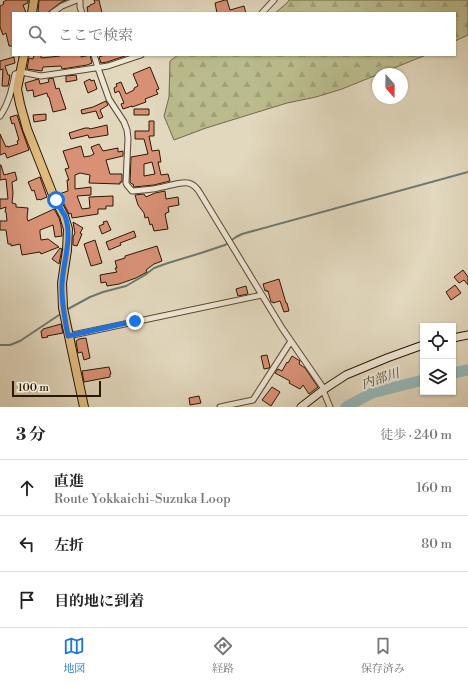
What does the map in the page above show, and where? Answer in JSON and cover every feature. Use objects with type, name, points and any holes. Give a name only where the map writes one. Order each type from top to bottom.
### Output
[{"type":"main road","points":[[32,12],[34,0]]},
{"type":"main road","points":[[24,56],[17,89],[27,129],[53,195],[64,216],[68,228],[62,283],[63,308],[84,407]]},
{"type":"main road","points":[[456,337],[468,335]]},
{"type":"main road","points":[[301,407],[337,380],[356,370],[420,346]]},
{"type":"street","points":[[53,12],[62,6],[79,0],[82,12]]},
{"type":"street","points":[[263,12],[274,0]]},
{"type":"street","points":[[94,56],[109,99],[124,122],[127,130],[127,185],[132,191],[155,189],[183,182],[195,186],[282,328],[324,390],[330,407]]},
{"type":"street","points":[[0,116],[8,103],[15,74],[21,72],[41,76],[98,68],[138,56]]},
{"type":"street","points":[[68,336],[262,295]]},
{"type":"street","points":[[220,407],[253,400],[291,341]]},
{"type":"green space","points":[[289,0],[468,0],[468,35],[456,41],[456,12],[276,12]]},
{"type":"green space","points":[[177,56],[424,56],[394,68],[372,68],[372,77],[342,89],[316,97],[287,103],[206,128],[174,140],[164,116],[169,97],[170,61]]},
{"type":"building","points":[[7,0],[28,0],[28,3],[23,5],[26,12],[12,12],[12,46],[9,46],[6,33],[3,35],[0,27],[0,6],[4,4],[3,2]]},
{"type":"building","points":[[39,0],[66,0],[48,12],[38,12]]},
{"type":"building","points":[[94,0],[99,0],[102,12],[88,12],[87,7],[95,3]]},
{"type":"building","points":[[227,0],[230,10],[244,6],[246,12],[217,12],[215,3]]},
{"type":"building","points":[[34,56],[41,56],[41,58],[60,56],[90,56],[92,63],[62,69],[61,66],[43,67],[42,71],[27,69],[29,58],[33,59]]},
{"type":"building","points":[[102,56],[125,56],[101,63],[99,57]]},
{"type":"building","points":[[14,57],[15,63],[5,66],[8,75],[10,75],[8,86],[2,86],[3,69],[0,70],[0,61]]},
{"type":"building","points":[[150,67],[159,89],[156,90],[158,94],[145,99],[146,102],[123,109],[121,104],[124,103],[119,91],[115,93],[114,88],[117,86],[116,84],[121,82],[126,94],[134,90],[134,88],[138,86],[133,74]]},
{"type":"building","points":[[76,75],[77,80],[66,82],[66,76]]},
{"type":"building","points":[[53,78],[56,89],[59,88],[66,109],[53,112],[47,93],[34,97],[33,90],[27,91],[25,83],[38,79],[40,84],[49,82],[48,79]]},
{"type":"building","points":[[90,79],[91,81],[94,80],[97,89],[88,93],[84,82]]},
{"type":"building","points":[[106,101],[108,105],[100,110],[103,117],[99,119],[96,111],[82,114],[81,110],[93,107]]},
{"type":"building","points":[[134,109],[149,109],[149,115],[134,115]]},
{"type":"building","points":[[46,114],[46,120],[34,122],[33,115]]},
{"type":"building","points":[[17,115],[29,150],[7,158],[5,153],[0,155],[0,134],[6,147],[18,144],[17,141],[19,140],[14,123],[12,124],[10,117]]},
{"type":"building","points":[[149,121],[154,121],[154,136],[149,136],[152,151],[159,150],[161,162],[158,162],[161,175],[168,174],[170,181],[154,185],[134,187],[130,182],[131,157],[148,154],[144,139],[135,139],[135,131],[149,131]],"holes":[[[152,162],[155,174],[144,176],[144,164]]]},
{"type":"building","points":[[107,125],[108,135],[89,138],[88,135],[71,139],[69,133],[85,128],[90,129]]},
{"type":"building","points":[[99,144],[103,151],[118,148],[118,152],[123,151],[123,156],[106,160],[110,174],[122,174],[122,182],[120,182],[120,184],[89,183],[90,175],[80,173],[75,175],[75,189],[91,187],[91,195],[77,196],[82,209],[90,208],[89,197],[113,196],[113,206],[106,206],[106,209],[98,209],[98,214],[72,218],[71,213],[69,214],[59,194],[68,191],[67,180],[69,180],[65,169],[69,168],[63,151],[81,146],[84,157],[90,156],[94,154],[91,147]]},
{"type":"building","points":[[0,165],[4,175],[15,172],[17,180],[12,182],[12,203],[16,204],[16,207],[28,208],[28,221],[54,209],[59,218],[62,236],[55,237],[53,225],[40,230],[40,233],[41,240],[48,239],[59,247],[41,254],[40,252],[22,255],[20,244],[11,246],[11,244],[8,244],[6,230],[0,230],[0,221],[7,221],[5,212],[6,207],[0,209],[0,199],[8,199],[6,179],[0,180]]},
{"type":"building","points":[[40,177],[47,197],[37,200],[34,190],[32,191],[28,182]]},
{"type":"building","points":[[165,191],[166,199],[178,197],[179,205],[168,207],[169,212],[165,214],[168,229],[154,231],[152,224],[150,225],[148,217],[145,218],[144,213],[138,205],[135,195],[144,194],[146,197]]},
{"type":"building","points":[[107,221],[111,230],[102,234],[99,226],[104,224],[103,222]]},
{"type":"building","points":[[73,222],[83,228],[80,233],[82,234],[77,246],[73,245],[73,237],[75,233]]},
{"type":"building","points":[[134,231],[136,237],[120,243],[121,245],[109,250],[106,242]]},
{"type":"building","points":[[95,240],[102,263],[91,266],[84,244]]},
{"type":"building","points":[[157,246],[162,261],[154,264],[146,270],[147,272],[119,284],[107,286],[106,282],[101,283],[100,275],[117,272],[115,268],[117,268],[115,261],[125,258],[125,256]]},
{"type":"building","points":[[60,248],[62,249],[59,264],[52,259]]},
{"type":"building","points":[[463,270],[468,277],[468,285],[464,280],[459,283],[454,277]]},
{"type":"building","points":[[279,279],[289,311],[284,312],[280,301],[273,303],[271,302],[268,291],[265,291],[263,284]]},
{"type":"building","points":[[455,285],[461,293],[451,300],[446,292]]},
{"type":"building","points":[[246,286],[248,294],[238,296],[236,289]]},
{"type":"building","points":[[61,324],[63,333],[42,338],[41,331],[43,329]]},
{"type":"building","points":[[86,338],[90,358],[84,360],[82,352],[78,353],[76,341]]},
{"type":"building","points":[[267,355],[270,367],[264,369],[261,356]]},
{"type":"building","points":[[292,356],[300,361],[299,364],[305,368],[318,387],[309,394],[303,385],[300,389],[289,383],[290,381],[275,373],[278,369],[282,371]]},
{"type":"building","points":[[109,367],[111,374],[110,377],[84,382],[82,371]]},
{"type":"building","points":[[272,387],[280,392],[271,406],[262,400]]},
{"type":"building","points":[[199,396],[201,403],[190,405],[189,398]]},
{"type":"waterway","points":[[68,309],[90,297],[126,286],[154,268],[225,245],[242,234],[468,172]]},
{"type":"waterway","points":[[0,345],[10,345],[20,341],[59,315]]},
{"type":"waterway","name":"内部川","points":[[456,372],[468,370]]},
{"type":"waterway","name":"内部川","points":[[346,407],[372,393],[420,381]]},
{"type":"route","points":[[56,200],[68,228],[67,250],[62,283],[62,300],[68,336],[135,321]]}]
